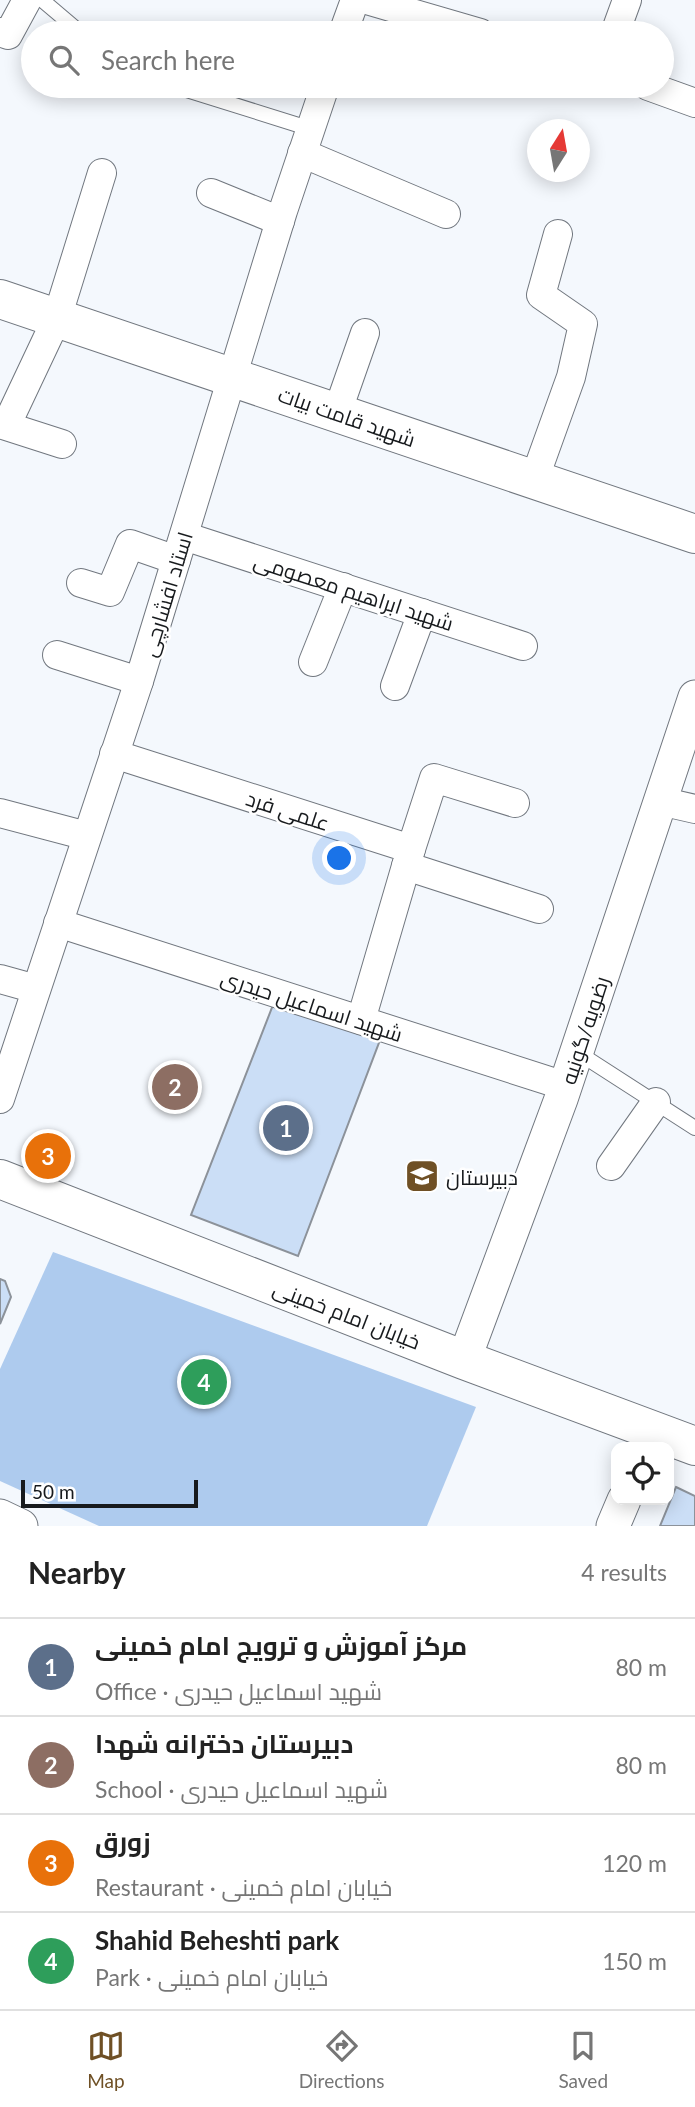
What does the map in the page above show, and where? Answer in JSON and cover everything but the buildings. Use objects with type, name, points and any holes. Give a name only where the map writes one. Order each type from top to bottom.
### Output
[{"type":"main road","name":"شهید قامت بیات","points":[[0,299],[695,534]]},
{"type":"main road","name":"خیابان امام خمینی","points":[[0,1179],[464,1360],[650,1439],[695,1446]]},
{"type":"street","points":[[0,32],[8,35],[27,0]]},
{"type":"street","points":[[347,21],[355,0]]},
{"type":"street","points":[[368,0],[439,21]]},
{"type":"street","points":[[619,21],[627,0]]},
{"type":"street","points":[[674,95],[695,103]]},
{"type":"street","name":"استاد افشارچی","points":[[0,1099],[139,681],[280,221],[321,98]]},
{"type":"street","points":[[307,141],[446,214]]},
{"type":"street","points":[[62,443],[6,426],[57,318],[103,173]]},
{"type":"street","points":[[211,193],[280,221]]},
{"type":"street","points":[[534,480],[571,377],[583,324],[541,295],[558,234]]},
{"type":"street","points":[[337,413],[365,333]]},
{"type":"street","name":"شهید ابراهیم معصومی","points":[[81,583],[110,592],[130,544],[180,548],[343,587],[523,646]]},
{"type":"street","points":[[313,662],[343,587]]},
{"type":"street","points":[[395,686],[422,613]]},
{"type":"street","points":[[57,655],[139,681]]},
{"type":"street","name":"رضویه/گونیه","points":[[464,1360],[577,1052],[695,698]]},
{"type":"street","name":"علمی فرد","points":[[114,754],[409,858],[539,909]]},
{"type":"street","points":[[361,1020],[434,778],[515,803]]},
{"type":"street","points":[[660,802],[695,809]]},
{"type":"street","points":[[0,813],[87,836]]},
{"type":"street","name":"شهید اسماعیل حیدری","points":[[58,923],[565,1086]]},
{"type":"street","points":[[0,979],[36,989]]},
{"type":"street","points":[[611,1166],[656,1102]]},
{"type":"street","points":[[612,1526],[622,1505]]},
{"type":"street","points":[[0,1516],[21,1526]]},
{"type":"lane","points":[[42,0],[67,21]]},
{"type":"lane","points":[[203,98],[307,141]]},
{"type":"lane","points":[[577,1052],[695,1128]]},
{"type":"shaded area","points":[[53,1252],[476,1407],[427,1526],[99,1526],[0,1481],[0,1369]]},
{"type":"place","name":"دبیرستان دخترانه شهدا","points":[[175,1087]]},
{"type":"place","name":"مرکز آموزش و ترویج امام خمینی","points":[[286,1128]]},
{"type":"place","name":"زورق","points":[[48,1156]]},
{"type":"place","name":"دبیرستان","points":[[422,1176]]},
{"type":"place","name":"Shahid Beheshti park","points":[[204,1382]]}]
